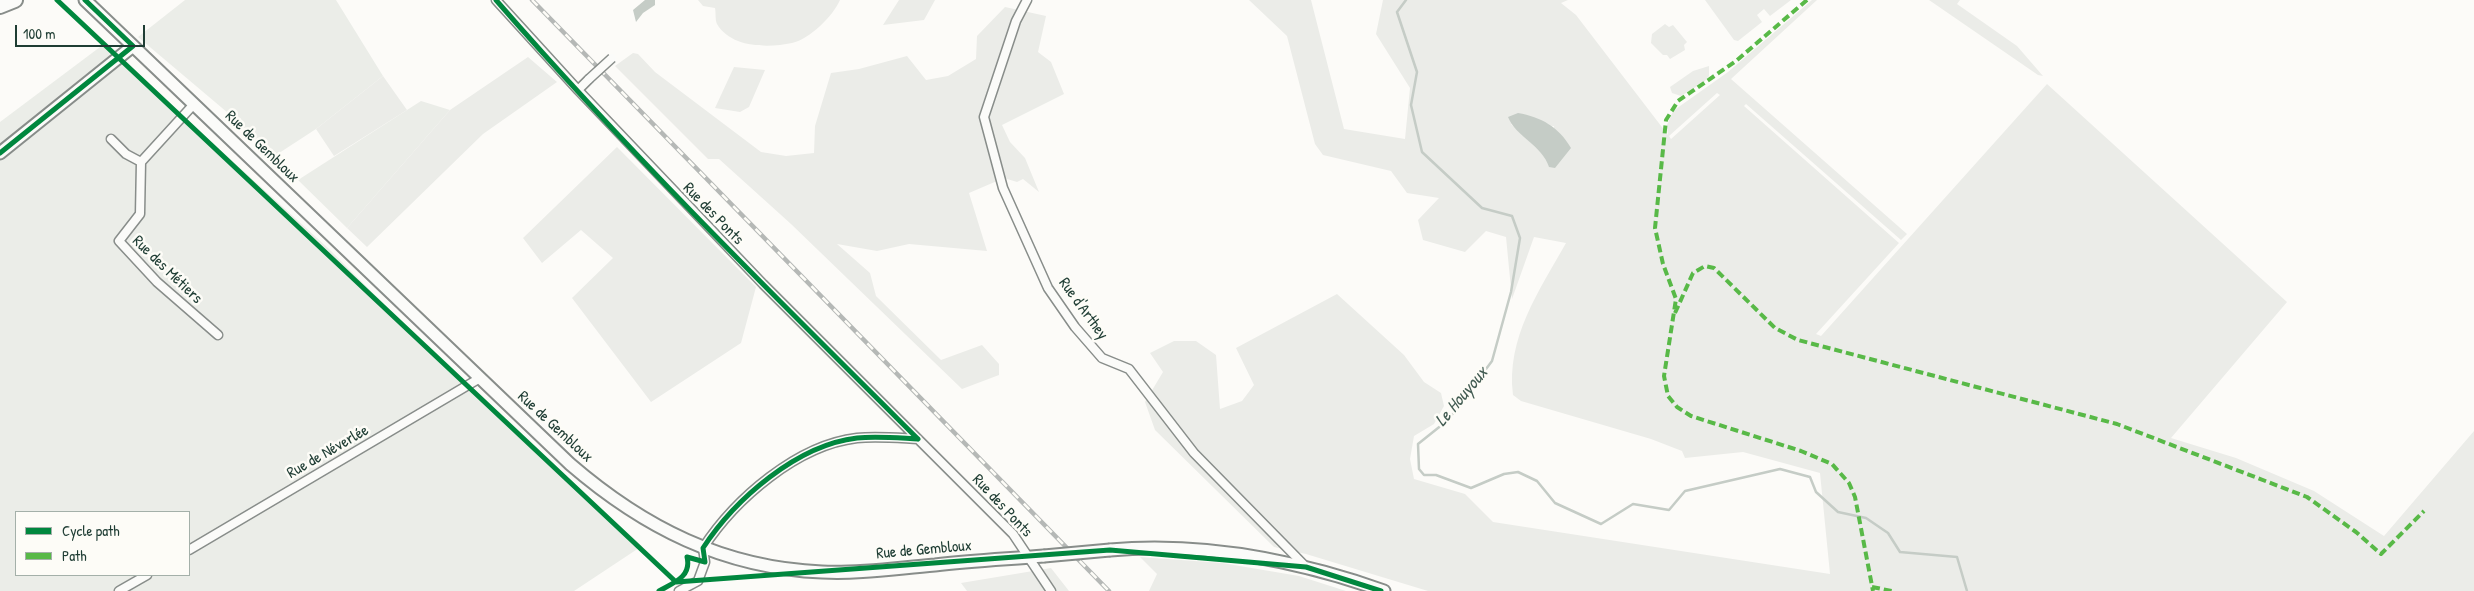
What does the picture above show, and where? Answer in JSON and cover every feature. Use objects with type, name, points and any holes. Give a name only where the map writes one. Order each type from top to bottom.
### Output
[{"type":"highway","points":[[0,6],[15,0]]},
{"type":"main road","name":"Rue de Gembloux","points":[[85,0],[593,484],[638,516],[668,533],[703,548],[774,567],[822,572],[876,571],[1139,548],[1197,550],[1306,566],[1384,591]]},
{"type":"main road","points":[[0,153],[133,46]]},
{"type":"street","name":"Rue des Ponts","points":[[496,0],[578,90],[763,284],[1013,534],[1051,591]]},
{"type":"street","name":"Rue d'Arthey","points":[[1027,0],[1016,21],[984,117],[1003,188],[1048,288],[1075,327],[1102,358],[1129,369],[1194,453],[1306,566]]},
{"type":"street","points":[[578,90],[612,58]]},
{"type":"street","points":[[111,139],[126,154],[141,162],[194,104]]},
{"type":"street","name":"Rue des Métiers","points":[[141,162],[140,214],[118,242],[157,282],[218,335]]},
{"type":"street","name":"Rue de Néverlée","points":[[190,549],[480,378]]},
{"type":"street","points":[[679,591],[698,581],[705,562],[703,548],[742,502],[782,467],[824,447],[856,438],[918,439]]},
{"type":"street","points":[[119,591],[145,576]]},
{"type":"shaded area","points":[[185,0],[336,0],[383,76],[316,129],[273,157],[228,113],[138,37]]},
{"type":"shaded area","points":[[645,0],[655,0],[655,5],[643,13],[636,22],[633,10]]},
{"type":"shaded area","points":[[698,0],[840,0],[826,20],[806,37],[799,41],[782,45],[761,46],[731,38],[717,24],[715,8],[703,6]]},
{"type":"shaded area","points":[[899,0],[935,0],[924,20],[883,25]]},
{"type":"shaded area","points":[[1249,0],[1311,0],[1344,129],[1405,139],[1410,88],[1376,34],[1383,0],[1568,0],[1561,3],[1576,15],[1668,135],[1667,125],[1673,111],[1728,72],[1812,0],[1817,0],[1731,79],[1907,234],[1901,240],[1746,104],[1744,106],[1899,243],[1816,334],[1821,336],[2047,84],[2287,302],[2171,438],[2236,458],[2314,491],[2384,536],[2474,431],[2474,591],[1428,591],[1306,554],[1274,547],[1155,430],[1145,402],[1163,372],[1150,353],[1174,341],[1196,341],[1216,355],[1220,409],[1242,401],[1254,385],[1236,348],[1337,294],[1404,355],[1424,382],[1441,393],[1444,406],[1434,424],[1414,436],[1410,459],[1414,479],[1465,494],[1493,522],[1830,574],[1820,473],[1743,452],[1685,458],[1682,451],[1651,439],[1521,401],[1513,395],[1512,374],[1520,335],[1536,297],[1566,243],[1534,237],[1512,299],[1506,237],[1486,231],[1465,252],[1423,240],[1418,220],[1439,198],[1407,193],[1391,171],[1323,155],[1315,144],[1287,36]],"holes":[[[1717,93],[1720,95],[1671,139],[1669,136]],[[1511,124],[1554,126],[1549,166],[1546,157]]]},
{"type":"shaded area","points":[[1705,0],[1791,0],[1770,16],[1764,9],[1757,15],[1762,22],[1738,41],[1734,40]]},
{"type":"shaded area","points":[[1929,0],[1960,0],[1957,4],[2017,46],[2043,76],[2038,75]]},
{"type":"shaded area","points":[[1005,7],[1046,16],[1038,52],[1051,62],[1064,94],[1002,125],[1010,142],[1025,158],[1039,192],[1023,179],[1017,182],[1004,178],[969,193],[987,251],[909,244],[877,251],[837,244],[870,273],[876,296],[941,360],[982,345],[999,364],[999,375],[962,389],[791,224],[719,159],[708,159],[615,66],[633,53],[638,54],[655,72],[761,152],[786,156],[814,153],[815,126],[831,73],[859,69],[907,56],[926,80],[948,76],[976,59],[977,36]]},
{"type":"shaded area","points":[[1665,24],[1669,27],[1673,25],[1687,42],[1684,45],[1685,50],[1670,59],[1651,43],[1652,34]]},
{"type":"shaded area","points":[[104,44],[329,249],[476,396],[642,546],[574,591],[0,591],[0,122]]},
{"type":"shaded area","points":[[528,57],[557,82],[483,134],[367,247],[347,228],[450,110]]},
{"type":"shaded area","points":[[1709,66],[1709,76],[1704,82],[1681,96],[1672,93],[1670,87],[1693,71]]},
{"type":"shaded area","points":[[734,67],[765,70],[749,107],[740,112],[715,108]]},
{"type":"shaded area","points":[[383,76],[407,110],[334,156],[316,129]]},
{"type":"shaded area","points":[[421,101],[450,110],[347,228],[298,180]]},
{"type":"shaded area","points":[[1518,113],[1534,117],[1549,124],[1561,134],[1571,148],[1555,168],[1549,167],[1541,153],[1512,124],[1508,117]]},
{"type":"shaded area","points":[[617,147],[756,287],[741,343],[651,402],[572,298],[613,258],[581,230],[542,263],[523,238]]},
{"type":"shaded area","points":[[1140,557],[1222,563],[1299,576],[1346,591],[1149,591],[1157,574]]},
{"type":"shaded area","points":[[1051,568],[1069,591],[967,591],[961,583]]},
{"type":"waterway","name":"Le Houyoux","points":[[1406,0],[1397,12],[1417,72],[1411,105],[1422,152],[1482,208],[1512,216],[1520,238],[1511,292],[1492,361],[1448,420],[1418,444],[1419,469],[1424,475],[1436,475],[1471,488],[1504,474],[1518,472],[1537,481],[1555,503],[1601,524],[1633,504],[1669,510],[1685,491],[1780,469],[1810,477],[1816,492],[1838,512],[1866,518],[1888,533],[1900,552],[1957,557],[1967,591]]},
{"type":"railway","points":[[532,0],[1109,591]]},
{"type":"marked path","points":[[1807,0],[1736,61],[1678,101],[1666,120],[1655,228],[1663,264],[1676,299],[1664,376],[1668,396],[1677,407],[1691,416],[1801,451],[1832,464],[1849,483],[1855,497],[1873,591]]},
{"type":"marked path","points":[[1675,313],[1693,273],[1705,266],[1714,268],[1775,328],[1798,340],[2117,424],[2307,497],[2356,532],[2381,554],[2424,511]]},
{"type":"marked path","points":[[1872,587],[1892,591]]},
{"type":"cycle path","points":[[57,0],[676,582],[1110,550],[1306,567],[1381,591]]},
{"type":"cycle path","points":[[0,153],[133,46],[85,0]]},
{"type":"cycle path","points":[[496,0],[546,57],[650,168],[756,278],[918,439]]},
{"type":"cycle path","points":[[659,591],[675,582],[684,574],[687,570],[687,557],[705,562],[703,548],[716,529],[750,494],[790,463],[812,451],[834,443],[857,438],[918,439]]}]
